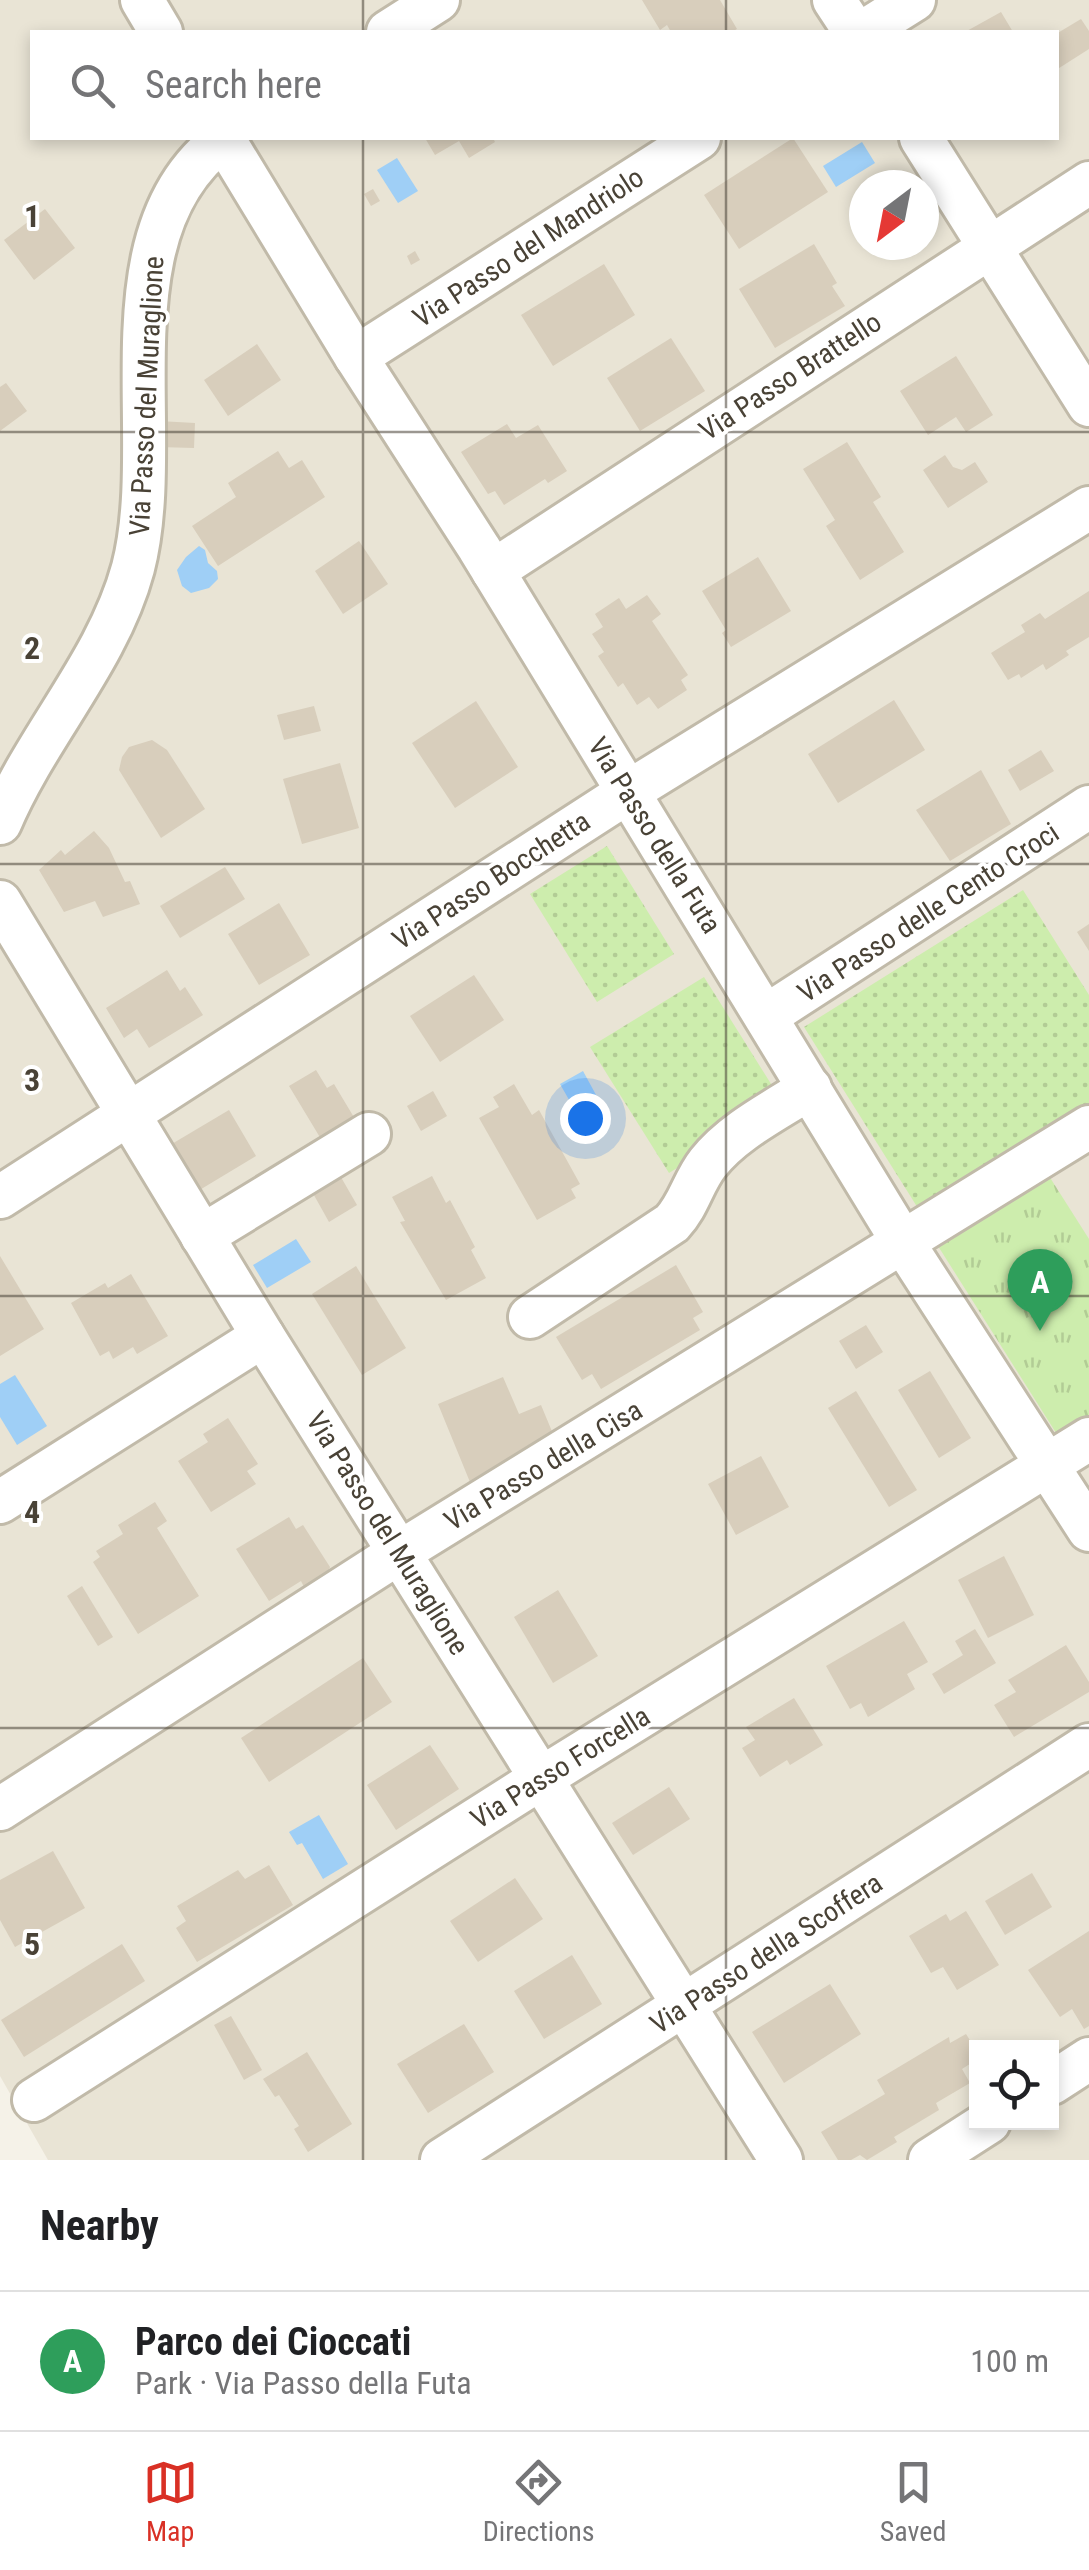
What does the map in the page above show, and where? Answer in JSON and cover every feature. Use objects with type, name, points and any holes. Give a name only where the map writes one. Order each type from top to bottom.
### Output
[{"type":"street","points":[[142,0],[161,30]]},
{"type":"street","points":[[391,30],[438,0]]},
{"type":"street","points":[[834,0],[854,30]]},
{"type":"street","points":[[866,30],[914,0]]},
{"type":"street","name":"Via Passo del Muraglione","points":[[0,823],[108,630],[129,581],[140,518],[152,254],[167,206],[180,183],[222,140]]},
{"type":"street","name":"Via Passo della Futa","points":[[225,140],[904,1244],[1089,1530]]},
{"type":"street","name":"Via Passo del Mandriolo","points":[[356,356],[696,140]]},
{"type":"street","points":[[922,140],[1089,405]]},
{"type":"street","name":"Via Passo Brattello","points":[[493,571],[1089,183]]},
{"type":"street","name":"Via Passo Bocchetta","points":[[0,1197],[628,792],[1089,508]]},
{"type":"street","name":"Via Passo delle Cento Croci","points":[[766,1016],[1089,808]]},
{"type":"street","name":"Via Passo del Muraglione","points":[[0,902],[263,1336],[782,2160]]},
{"type":"street","points":[[530,1317],[672,1224],[689,1202],[702,1172],[721,1149],[810,1088]]},
{"type":"street","name":"Via Passo della Cisa","points":[[0,1809],[400,1552],[1089,1127]]},
{"type":"street","points":[[202,1236],[370,1134]]},
{"type":"street","points":[[0,1502],[263,1336]]},
{"type":"street","name":"Via Passo Forcella","points":[[34,2100],[542,1777],[1089,1438]]},
{"type":"street","name":"Via Passo della Scoffera","points":[[442,2160],[1089,1745]]},
{"type":"street","points":[[1059,2078],[1089,2059]]},
{"type":"street","points":[[930,2160],[977,2130]]},
{"type":"shaded area","points":[[0,0],[1089,0],[1089,2160],[48,2160],[0,2076]]},
{"type":"green space","points":[[607,846],[674,954],[597,1002],[530,894]]},
{"type":"green space","points":[[1023,890],[1089,995],[1089,1108],[921,1213],[804,1027]]},
{"type":"green space","points":[[704,977],[783,1103],[669,1173],[590,1047]]},
{"type":"green space","points":[[1049,1176],[1089,1239],[1089,1416],[1058,1436],[938,1246]]},
{"type":"water","points":[[862,142],[875,163],[864,170],[849,170],[849,179],[836,187],[823,166]]},
{"type":"water","points":[[397,158],[418,191],[398,203],[377,170]]},
{"type":"water","points":[[199,546],[205,550],[218,579],[209,588],[191,593],[182,586],[177,570]]},
{"type":"water","points":[[583,1071],[607,1115],[578,1131],[570,1116],[576,1112],[560,1084]]},
{"type":"water","points":[[296,1239],[311,1262],[267,1288],[253,1265]]},
{"type":"water","points":[[15,1375],[47,1426],[17,1445],[0,1417],[0,1384]]},
{"type":"water","points":[[319,1815],[348,1864],[323,1879],[302,1843],[297,1845],[289,1832]]},
{"type":"building","points":[[642,0],[720,0],[737,29],[670,30],[667,25],[660,30]]},
{"type":"building","points":[[1001,12],[1012,30],[969,30]]},
{"type":"building","points":[[1081,19],[1089,31],[1089,49],[1059,68],[1059,32]]},
{"type":"building","points":[[426,140],[495,142],[469,158],[459,141],[435,155]]},
{"type":"building","points":[[790,140],[794,140],[828,192],[739,249],[704,195]]},
{"type":"building","points":[[373,189],[380,201],[371,206],[364,194]]},
{"type":"building","points":[[45,209],[75,248],[34,280],[4,240]]},
{"type":"building","points":[[814,244],[837,283],[832,286],[845,306],[775,348],[739,289]]},
{"type":"building","points":[[415,251],[420,260],[411,265],[407,256]]},
{"type":"building","points":[[604,264],[635,315],[553,366],[521,315]]},
{"type":"building","points":[[671,338],[705,391],[640,431],[607,378]]},
{"type":"building","points":[[257,344],[281,380],[228,416],[204,380]]},
{"type":"building","points":[[956,356],[993,415],[966,432],[956,417],[928,435],[900,391]]},
{"type":"building","points":[[6,383],[27,411],[0,431],[0,387]]},
{"type":"building","points":[[159,421],[195,423],[194,448],[158,447]]},
{"type":"building","points":[[507,424],[516,438],[538,425],[567,471],[548,483],[545,479],[504,505],[495,491],[488,494],[461,452]]},
{"type":"building","points":[[847,442],[881,497],[873,502],[904,552],[860,580],[826,526],[835,520],[803,469]]},
{"type":"building","points":[[278,451],[289,468],[302,460],[325,497],[218,566],[192,526],[236,497],[228,483]]},
{"type":"building","points":[[945,455],[953,467],[962,470],[975,462],[988,482],[948,508],[923,470]]},
{"type":"building","points":[[359,541],[388,584],[343,614],[315,571]]},
{"type":"building","points":[[758,557],[791,611],[731,647],[722,633],[726,630],[702,591]]},
{"type":"building","points":[[1089,591],[1089,637],[1046,670],[1043,664],[1021,678],[1019,674],[1008,680],[991,653],[1025,632],[1021,625],[1040,613],[1045,619]]},
{"type":"building","points":[[647,595],[661,614],[652,621],[688,675],[681,680],[687,690],[658,709],[649,697],[637,705],[623,683],[618,687],[598,656],[604,652],[592,634],[603,627],[595,614],[619,598],[626,609]]},
{"type":"building","points":[[894,700],[925,750],[838,803],[808,754]]},
{"type":"building","points":[[476,701],[518,767],[455,808],[412,743]]},
{"type":"building","points":[[314,706],[321,731],[284,740],[277,715]]},
{"type":"building","points":[[152,740],[167,750],[205,809],[161,838],[119,770],[129,747]]},
{"type":"building","points":[[1041,750],[1054,771],[1020,791],[1008,770]]},
{"type":"building","points":[[340,763],[359,828],[302,844],[283,779]]},
{"type":"building","points":[[981,770],[1011,824],[950,861],[916,810]]},
{"type":"building","points":[[94,831],[109,848],[125,882],[130,881],[140,904],[103,917],[95,901],[64,912],[39,870],[61,850],[65,855]]},
{"type":"building","points":[[225,867],[245,899],[180,938],[160,906]]},
{"type":"building","points":[[279,903],[310,955],[259,985],[228,934]]},
{"type":"building","points":[[1089,924],[1089,951],[1077,932]]},
{"type":"building","points":[[167,970],[180,991],[185,987],[203,1015],[149,1048],[137,1029],[124,1038],[106,1008]]},
{"type":"building","points":[[474,975],[504,1020],[440,1062],[410,1016]]},
{"type":"building","points":[[316,1070],[327,1088],[334,1084],[355,1119],[321,1139],[289,1086]]},
{"type":"building","points":[[514,1084],[532,1115],[539,1110],[580,1184],[571,1189],[576,1198],[537,1220],[479,1118],[499,1107],[493,1097]]},
{"type":"building","points":[[433,1091],[447,1116],[421,1131],[407,1106]]},
{"type":"building","points":[[229,1110],[256,1156],[188,1197],[160,1151]]},
{"type":"building","points":[[338,1172],[357,1205],[329,1222],[310,1188]]},
{"type":"building","points":[[432,1176],[475,1247],[471,1250],[486,1278],[446,1300],[400,1222],[405,1221],[392,1197]]},
{"type":"building","points":[[0,1256],[44,1329],[0,1356]]},
{"type":"building","points":[[676,1265],[703,1312],[693,1318],[700,1330],[601,1389],[592,1374],[582,1380],[556,1337]]},
{"type":"building","points":[[356,1266],[406,1348],[362,1375],[312,1294]]},
{"type":"building","points":[[131,1274],[168,1336],[137,1354],[133,1347],[113,1359],[109,1351],[100,1356],[71,1303],[105,1283],[108,1288]]},
{"type":"building","points":[[866,1325],[883,1352],[856,1369],[839,1341]]},
{"type":"building","points":[[930,1371],[971,1438],[939,1458],[898,1390]]},
{"type":"building","points":[[503,1377],[519,1414],[541,1405],[556,1441],[472,1487],[438,1404]]},
{"type":"building","points":[[856,1391],[917,1490],[889,1507],[828,1408]]},
{"type":"building","points":[[228,1418],[258,1464],[247,1471],[256,1484],[211,1512],[178,1461],[208,1442],[203,1434]]},
{"type":"building","points":[[761,1456],[789,1507],[736,1535],[708,1484]]},
{"type":"building","points":[[155,1502],[167,1521],[157,1528],[199,1596],[138,1634],[93,1562],[100,1557],[96,1551],[123,1534],[118,1525]]},
{"type":"building","points":[[289,1517],[296,1529],[303,1525],[330,1567],[327,1575],[305,1589],[301,1581],[269,1601],[236,1549]]},
{"type":"building","points":[[1004,1556],[1034,1615],[988,1638],[958,1580]]},
{"type":"building","points":[[82,1586],[113,1637],[98,1646],[67,1596]]},
{"type":"building","points":[[558,1590],[598,1656],[553,1683],[514,1617]]},
{"type":"building","points":[[904,1621],[928,1662],[907,1674],[915,1689],[868,1717],[861,1703],[850,1709],[826,1666]]},
{"type":"building","points":[[975,1629],[996,1663],[944,1694],[932,1674],[963,1655],[955,1641]]},
{"type":"building","points":[[1066,1645],[1089,1682],[1089,1692],[1014,1737],[994,1705],[1016,1692],[1008,1680]]},
{"type":"building","points":[[363,1658],[392,1702],[269,1782],[241,1738]]},
{"type":"building","points":[[794,1698],[823,1745],[760,1777],[742,1748],[755,1740],[746,1727]]},
{"type":"building","points":[[430,1745],[459,1789],[396,1830],[367,1785]]},
{"type":"building","points":[[669,1787],[690,1819],[633,1855],[612,1823]]},
{"type":"building","points":[[53,1851],[85,1908],[15,1947],[0,1920],[0,1880]]},
{"type":"building","points":[[269,1865],[293,1905],[197,1962],[176,1928],[186,1921],[177,1906],[238,1870],[245,1879]]},
{"type":"building","points":[[1032,1873],[1052,1907],[1005,1935],[985,1901]]},
{"type":"building","points":[[515,1878],[543,1919],[478,1962],[450,1921]]},
{"type":"building","points":[[966,1911],[999,1965],[957,1990],[943,1967],[931,1973],[909,1936],[946,1914],[950,1921]]},
{"type":"building","points":[[1089,1931],[1089,2026],[1084,2029],[1072,2009],[1060,2017],[1028,1970]]},
{"type":"building","points":[[122,1944],[145,1981],[24,2057],[1,2020]]},
{"type":"building","points":[[572,1955],[602,2004],[544,2039],[514,1991]]},
{"type":"building","points":[[830,1984],[861,2034],[784,2083],[752,2032]]},
{"type":"building","points":[[231,2016],[262,2070],[244,2080],[214,2025]]},
{"type":"building","points":[[464,2024],[494,2072],[428,2113],[397,2064]]},
{"type":"building","points":[[966,2034],[970,2040],[969,2064],[962,2069],[969,2084],[936,2103],[939,2110],[894,2137],[897,2142],[867,2160],[860,2155],[838,2160],[821,2132],[885,2094],[877,2080],[949,2037],[950,2043]]},
{"type":"building","points":[[307,2052],[352,2124],[308,2152],[294,2129],[299,2126],[263,2079]]},
{"type":"place","name":"Parco dei Cioccati","points":[[1040,1331]]}]
